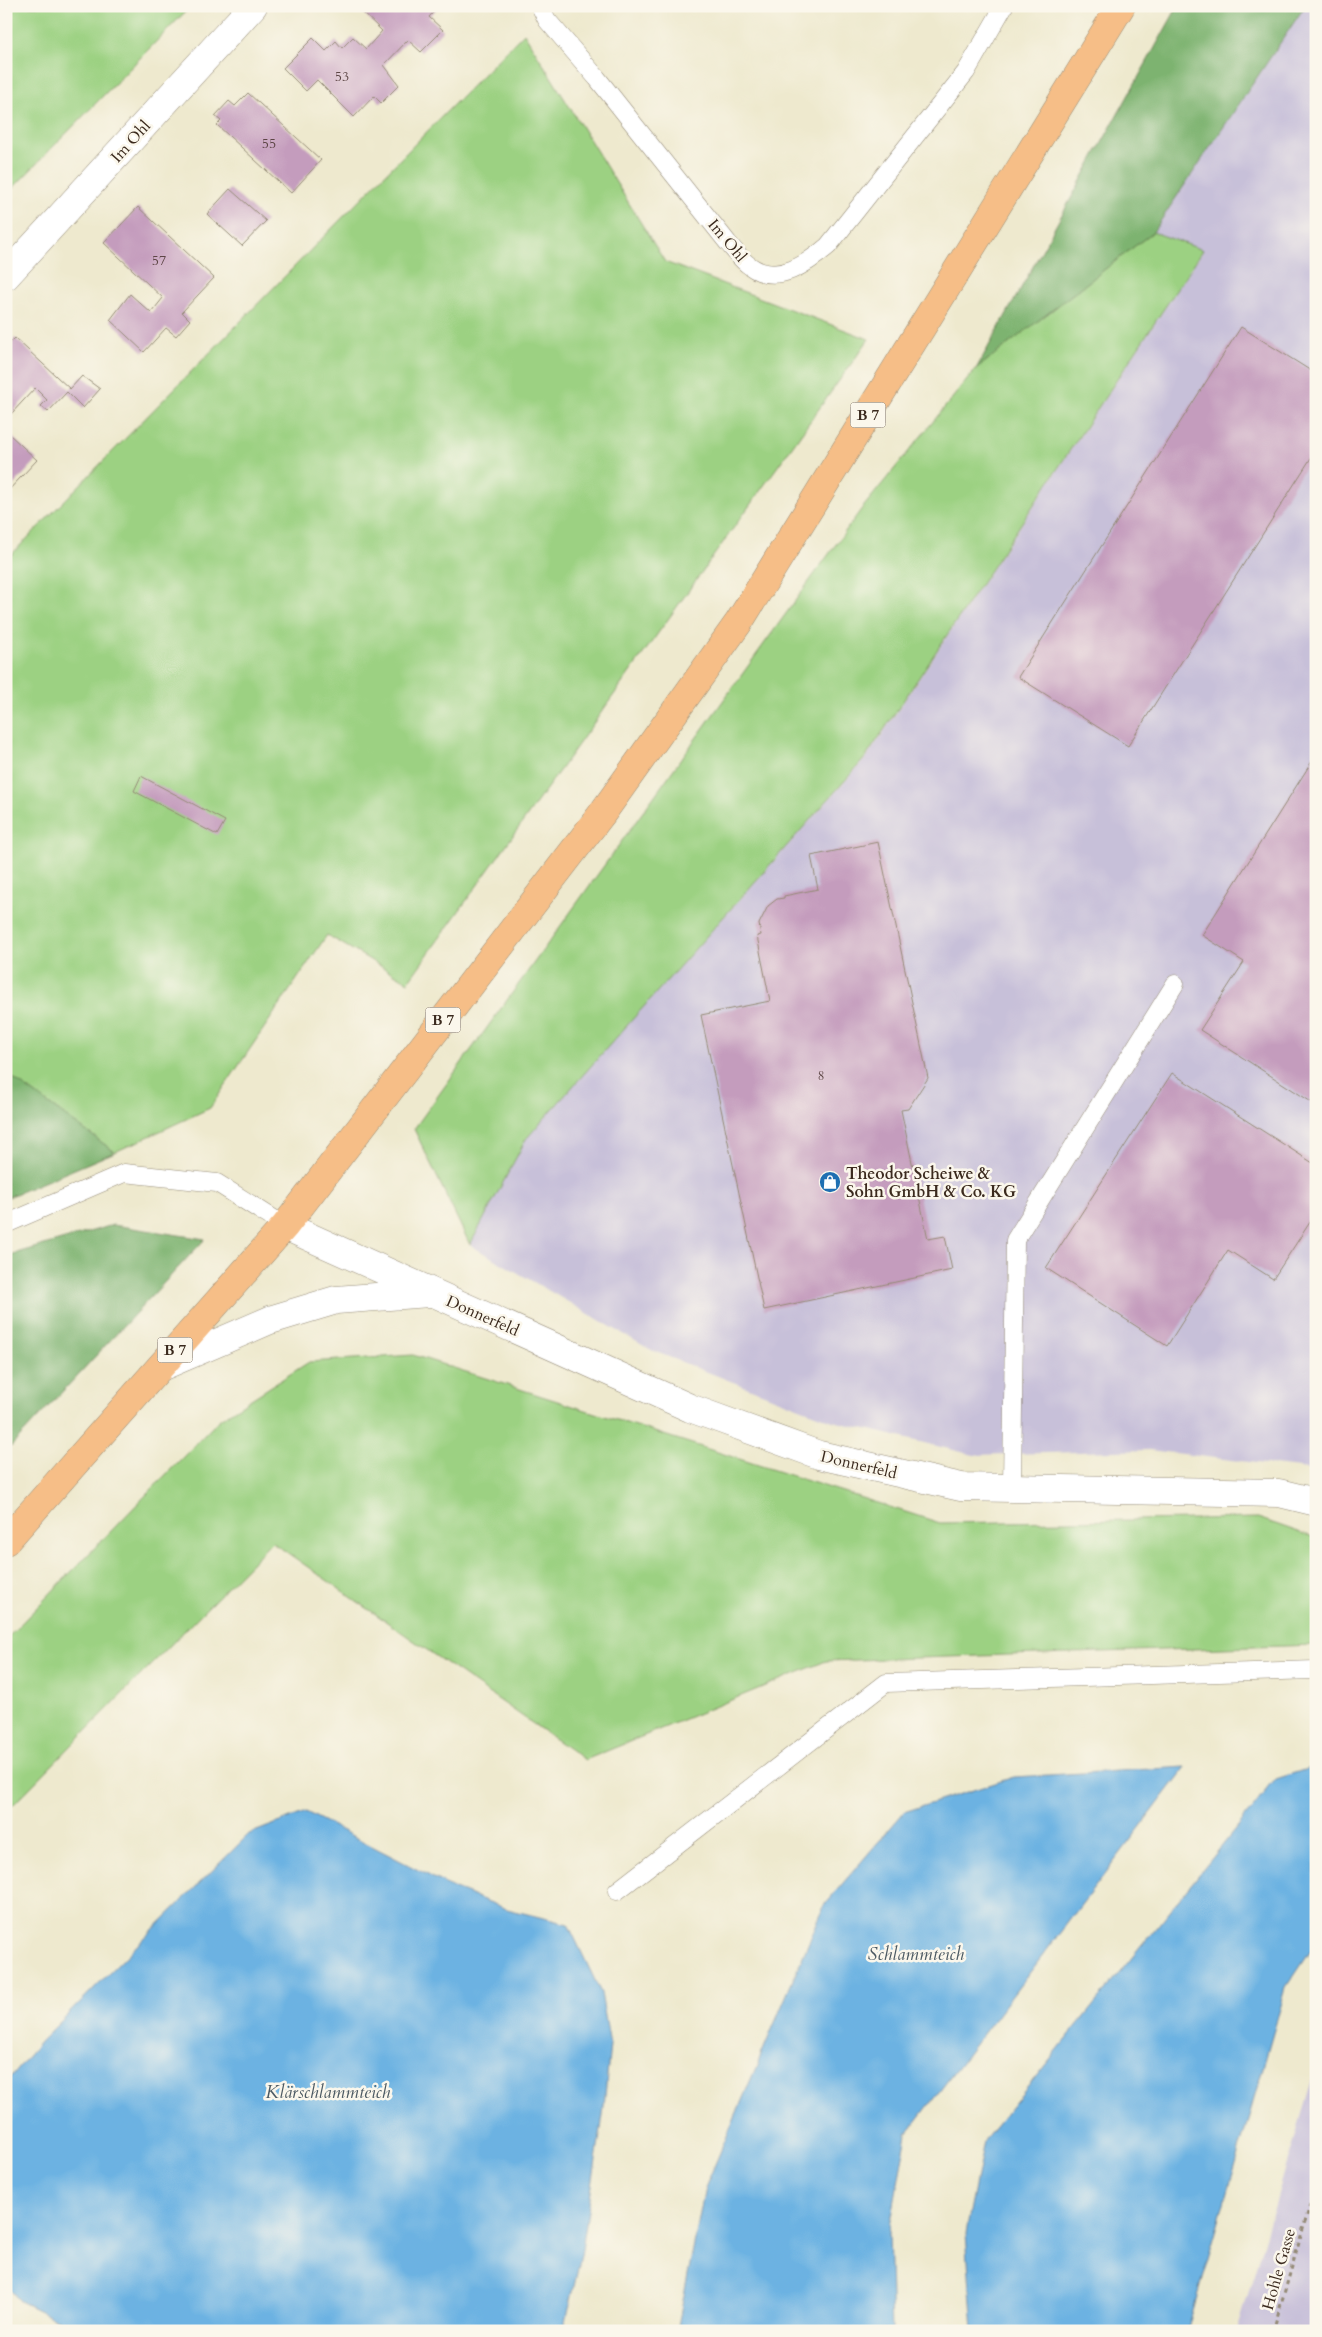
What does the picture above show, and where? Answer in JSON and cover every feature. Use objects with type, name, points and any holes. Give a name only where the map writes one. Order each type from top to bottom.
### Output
[{"type":"main road","name":"B 7","points":[[6,1541],[286,1226],[601,815],[739,622],[1121,6]]},
{"type":"street","name":"Im Ohl","points":[[6,276],[253,6]]},
{"type":"street","name":"Donnerfeld","points":[[286,1226],[690,1408],[819,1455],[961,1487],[1279,1493],[1316,1502]]},
{"type":"street","name":"Donnerfeld","points":[[161,1367],[270,1320],[336,1300],[432,1293]]},
{"type":"lane","name":"Im Ohl","points":[[540,6],[547,20],[626,114],[728,243],[750,266],[761,272],[779,273],[797,269],[828,246],[966,72],[1004,6]]},
{"type":"lane","points":[[1012,1488],[1015,1240],[1175,984]]},
{"type":"lane","points":[[6,1224],[124,1174],[216,1183],[286,1226]]},
{"type":"lane","points":[[617,1891],[886,1683],[1316,1670]]},
{"type":"path","name":"Hohle Gasse","points":[[1273,2331],[1316,2185]]},
{"type":"shaded area","points":[[1304,6],[1316,6],[1316,1470],[1149,1450],[974,1455],[833,1421],[651,1350],[470,1245],[526,1139],[867,757],[1203,251],[1153,232]]},
{"type":"shaded area","points":[[1316,2072],[1316,2331],[1237,2331],[1313,2077]]},
{"type":"green space","points":[[6,6],[191,6],[6,195]]},
{"type":"green space","points":[[1178,6],[1305,6],[1153,232],[976,369]]},
{"type":"green space","points":[[524,33],[665,262],[869,339],[408,982],[327,935],[210,1108],[115,1152],[6,1073],[6,560]]},
{"type":"green space","points":[[1153,232],[1203,250],[866,757],[526,1139],[470,1245],[414,1129],[860,511],[976,369]]},
{"type":"green space","points":[[6,1073],[115,1152],[6,1198]]},
{"type":"green space","points":[[113,1225],[205,1239],[6,1452],[6,1256]]},
{"type":"green space","points":[[413,1355],[940,1523],[1258,1518],[1316,1538],[1316,1645],[826,1661],[585,1760],[272,1542],[6,1812],[6,1639],[220,1419],[309,1362]]},
{"type":"water","points":[[1316,1766],[1316,1943],[1286,1988],[1187,2331],[973,2331],[966,2233],[984,2141],[1276,1779]]},
{"type":"water","name":"Schlammteich","points":[[1186,1767],[907,2134],[889,2232],[892,2331],[677,2331],[705,2188],[825,1904],[904,1812],[1014,1777]]},
{"type":"water","name":"Klärschlammteich","points":[[306,1812],[455,1889],[507,1909],[568,1924],[601,1993],[610,2045],[603,2116],[581,2255],[564,2331],[82,2331],[20,2301],[6,2285],[6,2083],[41,2041],[249,1834]]},
{"type":"building","points":[[356,6],[439,6],[429,17],[443,30],[421,52],[408,40],[384,65],[399,85],[381,103],[374,96],[354,117],[317,80],[306,91],[283,68],[313,38],[326,51],[336,41],[342,48],[353,37],[366,49],[382,31]]},
{"type":"building","points":[[248,93],[321,160],[291,193],[217,125],[221,121],[215,116],[229,101],[235,106]]},
{"type":"building","points":[[230,189],[266,221],[242,246],[207,214]]},
{"type":"building","points":[[138,207],[214,278],[182,312],[190,320],[176,336],[166,328],[144,352],[110,320],[130,294],[151,313],[163,298],[104,243]]},
{"type":"building","points":[[1241,327],[1316,374],[1316,450],[1128,746],[1018,677]]},
{"type":"building","points":[[15,338],[70,389],[82,376],[100,389],[83,408],[67,392],[48,412],[41,406],[47,400],[35,388],[11,414],[6,410],[6,347]]},
{"type":"building","points":[[9,434],[37,460],[6,493],[6,437]]},
{"type":"building","points":[[1316,755],[1316,1105],[1200,1030],[1244,962],[1202,935]]},
{"type":"building","points":[[141,776],[225,821],[217,835],[134,791]]},
{"type":"building","points":[[878,842],[928,1078],[908,1109],[901,1110],[928,1239],[945,1236],[952,1270],[764,1310],[701,1015],[770,1001],[757,936],[761,935],[759,924],[768,906],[777,899],[784,898],[784,896],[818,889],[811,856]]},
{"type":"building","points":[[1172,1073],[1316,1165],[1316,1213],[1273,1279],[1228,1250],[1167,1346],[1046,1268]]},
{"type":"place","name":"Theodor Scheiwe & Sohn GmbH & Co. KG","points":[[830,1182]]}]
